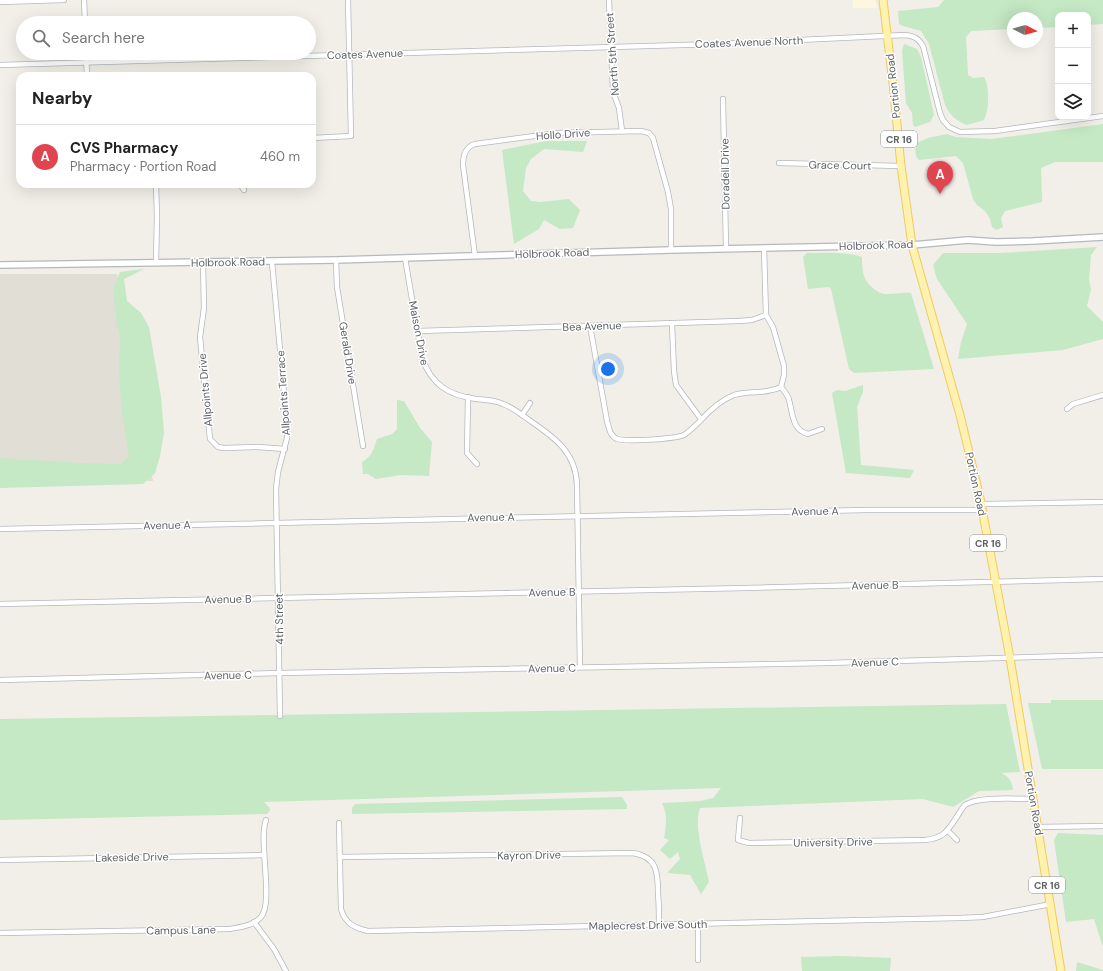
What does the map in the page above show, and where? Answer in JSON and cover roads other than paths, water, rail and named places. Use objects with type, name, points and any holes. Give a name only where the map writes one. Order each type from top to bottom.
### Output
[{"type":"main road","name":"Portion Road","points":[[883,0],[901,166],[912,244],[960,415],[981,507],[1010,658],[1039,827],[1061,971]]},
{"type":"street","points":[[0,2],[64,0]]},
{"type":"street","points":[[84,0],[85,16]]},
{"type":"street","points":[[316,138],[351,136],[348,0]]},
{"type":"street","name":"North 5th Street","points":[[609,0],[613,92],[618,108],[622,132]]},
{"type":"street","name":"Coates Avenue North","points":[[610,47],[913,36],[919,39],[923,46],[943,120],[949,127],[960,132],[995,131],[1103,116]]},
{"type":"street","name":"Coates Avenue","points":[[316,55],[610,47]]},
{"type":"street","name":"Coates Avenue","points":[[0,65],[174,60]]},
{"type":"street","points":[[86,63],[87,72]]},
{"type":"street","name":"Doradell Drive","points":[[723,99],[726,248]]},
{"type":"street","name":"Hollo Drive","points":[[475,256],[462,165],[464,154],[475,144],[557,133],[646,132],[653,138],[670,200],[672,250]]},
{"type":"street","name":"Grace Court","points":[[779,163],[901,166]]},
{"type":"street","points":[[156,188],[156,263]]},
{"type":"street","name":"Holbrook Road","points":[[0,264],[272,262],[726,248],[912,244],[968,240],[1026,242],[1103,237]]},
{"type":"street","points":[[764,248],[766,315],[773,327],[784,366],[784,375],[781,387],[789,399],[795,425],[798,430],[802,433],[808,434],[822,429]]},
{"type":"street","name":"Maison Drive","points":[[405,258],[422,358],[429,375],[437,384],[447,390],[459,395],[488,399],[504,404],[522,415],[553,436],[567,452],[575,468],[577,478],[580,592],[580,667]]},
{"type":"street","name":"Gerald Drive","points":[[336,260],[337,287],[363,446]]},
{"type":"street","name":"Allpoints Terrace","points":[[272,262],[287,432],[285,449],[278,472],[276,489],[276,523]]},
{"type":"street","name":"Allpoints Drive","points":[[203,263],[204,308],[200,329],[210,440],[218,447],[224,448],[258,447],[285,449]]},
{"type":"street","name":"Bea Avenue","points":[[418,331],[739,321],[752,320],[766,315]]},
{"type":"street","points":[[672,324],[676,385],[701,419]]},
{"type":"street","points":[[590,326],[607,421],[613,436],[622,440],[672,438],[683,435],[721,402],[734,395],[743,393],[762,393],[781,387]]},
{"type":"street","points":[[1067,409],[1073,404],[1103,395]]},
{"type":"street","points":[[468,397],[467,453],[477,464]]},
{"type":"street","points":[[522,415],[530,403]]},
{"type":"street","name":"Avenue A","points":[[0,529],[577,515],[866,510],[1103,502]]},
{"type":"street","name":"4th Street","points":[[276,523],[280,716]]},
{"type":"street","name":"Avenue B","points":[[0,604],[1103,579]]},
{"type":"street","name":"Avenue C","points":[[0,680],[580,667],[819,664],[1103,655]]},
{"type":"street","points":[[957,840],[948,831],[961,810],[966,805],[974,801],[989,799],[1033,798]]},
{"type":"street","name":"University Drive","points":[[740,818],[738,840],[749,843],[925,840],[940,836],[948,831]]},
{"type":"street","points":[[266,820],[264,832],[266,898],[262,916],[254,922],[274,949],[286,971]]},
{"type":"street","name":"Maplecrest Drive South","points":[[339,823],[340,909],[346,920],[357,928],[368,931],[960,918],[983,917],[1051,904]]},
{"type":"street","points":[[1039,827],[1103,826]]},
{"type":"street","name":"Kayron Drive","points":[[340,858],[633,853],[647,858],[654,865],[658,874],[659,925]]},
{"type":"street","name":"Lakeside Drive","points":[[0,860],[264,855]]},
{"type":"street","name":"Campus Lane","points":[[0,933],[230,929],[243,927],[254,922]]},
{"type":"street","points":[[698,924],[698,960]]},
{"type":"place","name":"CVS Pharmacy","points":[[940,194]]}]
